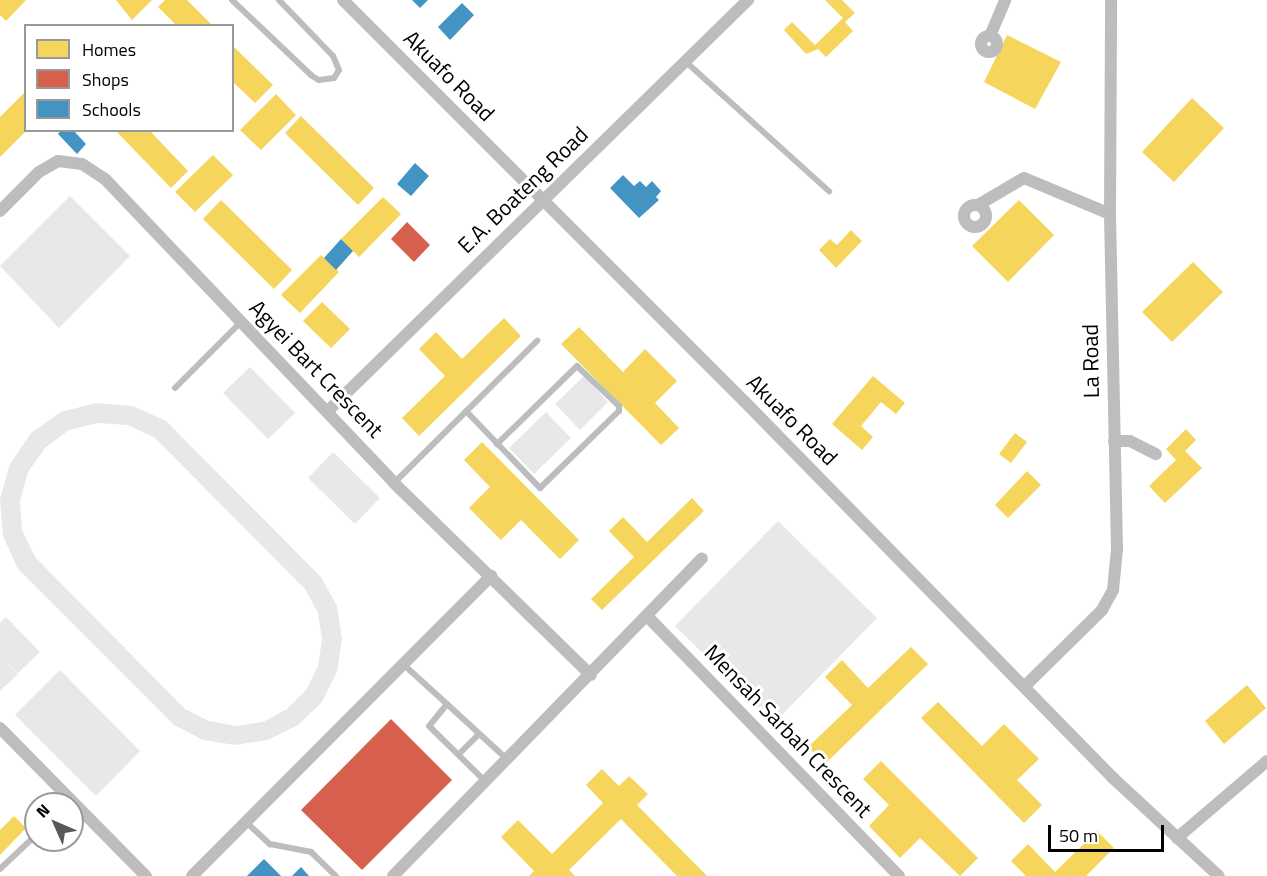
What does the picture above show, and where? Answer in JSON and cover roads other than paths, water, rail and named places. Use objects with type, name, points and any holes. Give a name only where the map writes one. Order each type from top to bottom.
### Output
[{"type":"street","name":"Akuafo Road","points":[[343,0],[1113,778],[1214,874]]},
{"type":"street","name":"E.A. Boateng Road","points":[[328,411],[748,0]]},
{"type":"street","points":[[990,36],[1005,0]]},
{"type":"street","name":"La Road","points":[[1024,686],[1110,599],[1117,549],[1110,214],[1111,0]]},
{"type":"street","name":"Agyei Bart Crescent","points":[[0,211],[39,172],[58,161],[82,164],[105,179],[394,483],[591,675]]},
{"type":"street","points":[[978,205],[1024,178],[1110,214]]},
{"type":"street","points":[[1114,441],[1130,441],[1156,454]]},
{"type":"street","points":[[393,876],[487,783],[702,558]]},
{"type":"street","points":[[192,876],[491,576]]},
{"type":"street","name":"Mensah Sarbah Crescent","points":[[647,616],[899,876]]},
{"type":"street","points":[[1,731],[60,792]]},
{"type":"street","points":[[1177,838],[1267,761]]},
{"type":"street","points":[[84,816],[146,876]]},
{"type":"lane","points":[[232,0],[312,76],[319,80],[334,78],[339,70],[333,56],[279,0]]},
{"type":"lane","points":[[686,62],[829,191]]},
{"type":"lane","points":[[175,388],[242,322]]},
{"type":"lane","points":[[394,483],[537,340]]},
{"type":"lane","points":[[466,411],[497,444],[540,488],[619,411],[620,406],[577,366],[497,444]]},
{"type":"lane","points":[[404,665],[508,760]]},
{"type":"lane","points":[[447,704],[429,726],[487,783]]},
{"type":"lane","points":[[459,754],[479,734]]},
{"type":"lane","points":[[246,822],[270,844],[312,852],[336,876]]},
{"type":"lane","points":[[0,869],[24,846]]}]
